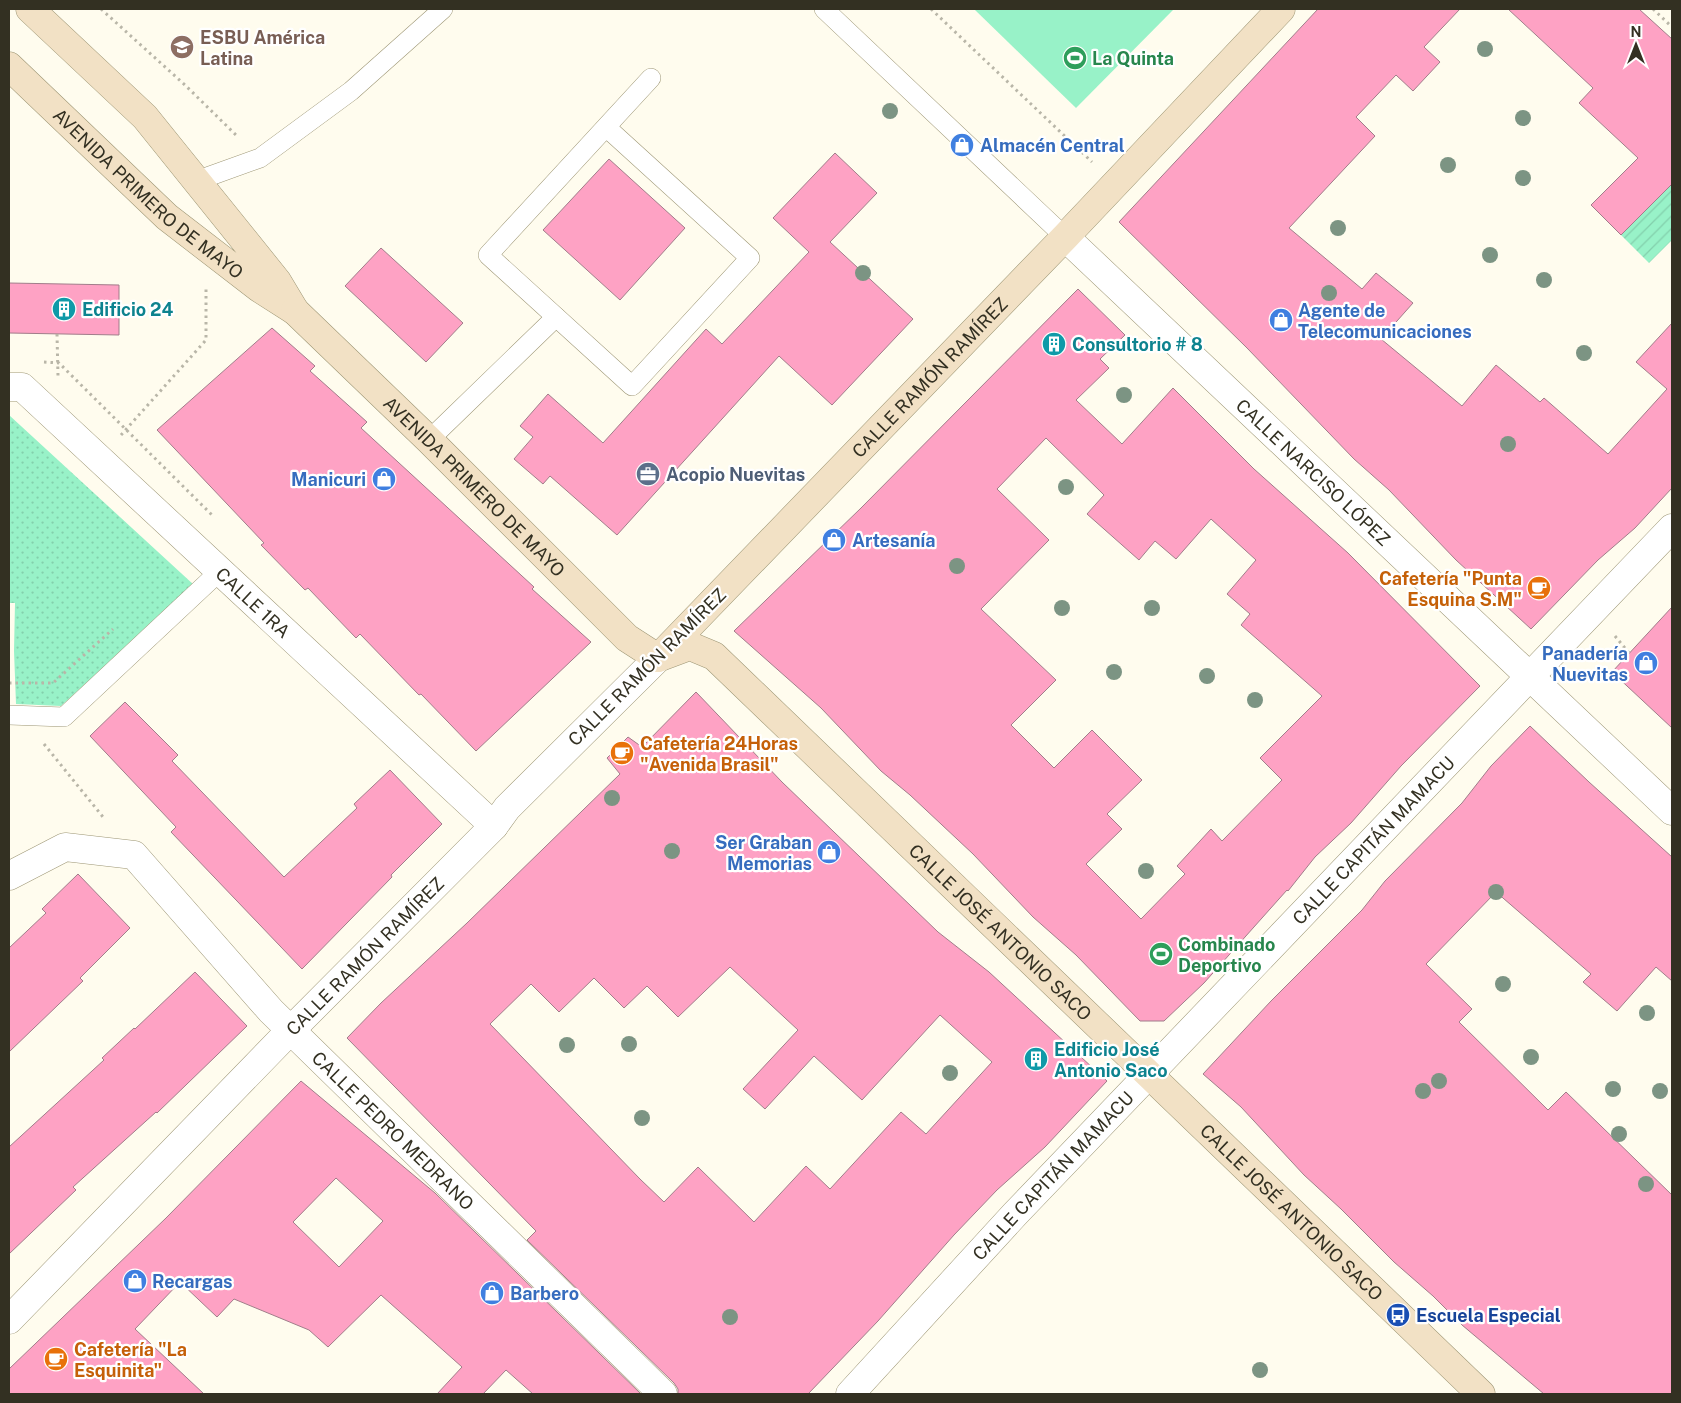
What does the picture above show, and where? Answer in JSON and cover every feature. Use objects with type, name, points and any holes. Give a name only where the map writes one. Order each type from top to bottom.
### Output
[{"type":"main road","name":"AVENIDA PRIMERO DE MAYO","points":[[30,9],[145,117],[277,281],[295,311]]},
{"type":"main road","name":"CALLE RAMÓN RAMÍREZ","points":[[658,658],[1065,237],[1280,9]]},
{"type":"main road","name":"AVENIDA PRIMERO DE MAYO","points":[[9,66],[167,217],[259,288],[295,311],[429,440],[627,638],[658,658]]},
{"type":"main road","name":"CALLE JOSÉ ANTONIO SACO","points":[[658,658],[690,646],[714,656],[1148,1076],[1481,1394]]},
{"type":"street","name":"CALLE NARCISO LÓPEZ","points":[[1065,237],[1672,811]]},
{"type":"street","name":"CALLE 1RA","points":[[9,387],[22,387],[494,826]]},
{"type":"street","name":"CALLE CAPITÁN MAMACU","points":[[850,1394],[1015,1214],[1672,528]]},
{"type":"street","name":"CALLE RAMÓN RAMÍREZ","points":[[9,1320],[290,1030],[494,826],[507,808],[658,658]]},
{"type":"street","points":[[9,876],[65,847],[134,855]]},
{"type":"street","name":"CALLE PEDRO MEDRANO","points":[[134,855],[270,1011],[663,1394]]},
{"type":"lane","points":[[196,181],[260,158],[351,91],[443,9]]},
{"type":"lane","points":[[824,9],[1065,237]]},
{"type":"lane","points":[[606,126],[750,258],[632,386],[488,255],[606,126],[651,78]]},
{"type":"lane","points":[[429,440],[556,317]]},
{"type":"lane","points":[[14,715],[64,717],[220,571]]},
{"type":"path","points":[[101,9],[185,85],[260,158]]},
{"type":"path","points":[[931,9],[1114,183]]},
{"type":"path","points":[[1653,9],[1672,27]]},
{"type":"path","points":[[100,459],[206,340],[206,283]]},
{"type":"path","points":[[9,683],[53,683],[119,623]]},
{"type":"path","points":[[14,715],[134,855]]},
{"type":"green space","name":"La Quinta","points":[[974,9],[1174,9],[1076,108]]},
{"type":"green space","points":[[1672,183],[1672,240],[1649,263],[1621,235]]},
{"type":"green space","points":[[9,415],[194,585],[61,706],[16,704],[15,603],[9,603]]},
{"type":"building","points":[[1318,9],[1460,9],[1424,47],[1440,62],[1413,91],[1396,75],[1356,117],[1375,136],[1289,228],[1362,289],[1376,273],[1413,303],[1381,339],[1462,406],[1496,365],[1540,402],[1544,398],[1608,454],[1667,389],[1636,362],[1672,323],[1672,488],[1635,528],[1598,560],[1531,629],[1456,560],[1389,490],[1354,459],[1247,348],[1119,222]]},
{"type":"building","points":[[1508,9],[1639,9],[1672,39],[1672,184],[1621,235],[1591,205],[1638,158],[1579,103],[1593,88]]},
{"type":"building","points":[[835,153],[877,193],[830,242],[913,319],[832,405],[779,356],[617,535],[550,476],[543,484],[514,459],[533,437],[520,426],[548,394],[603,443],[706,329],[722,344],[809,252],[773,218]]},
{"type":"building","points":[[609,159],[685,228],[620,300],[543,230]]},
{"type":"building","points":[[381,248],[463,323],[426,362],[345,286]]},
{"type":"building","name":"Edificio 24","points":[[9,283],[119,285],[119,335],[9,333]]},
{"type":"building","points":[[1078,289],[1125,335],[1100,359],[1109,368],[1076,400],[1122,444],[1173,388],[1254,469],[1348,553],[1480,686],[1401,766],[1351,823],[1315,857],[1288,891],[1204,983],[1164,1021],[1140,1021],[1076,955],[1033,917],[973,854],[910,795],[881,771],[821,708],[734,631],[861,508]],"holes":[[[1046,438],[1104,495],[1087,514],[1139,560],[1155,541],[1176,559],[1211,519],[1256,560],[1227,594],[1250,614],[1241,625],[1322,696],[1260,758],[1282,780],[1222,841],[1211,829],[1177,866],[1185,874],[1141,919],[1086,864],[1122,829],[1107,814],[1142,780],[1092,730],[1054,768],[1011,725],[1056,680],[981,609],[1049,540],[997,489]]]},
{"type":"building","points":[[272,328],[315,366],[310,371],[367,422],[361,428],[591,642],[476,751],[360,634],[356,638],[308,588],[305,590],[261,545],[264,543],[157,430]]},
{"type":"building","name":"Panadería Nuevitas","points":[[1672,607],[1672,728],[1612,672]]},
{"type":"building","points":[[696,692],[782,782],[938,932],[989,972],[1107,1081],[1045,1147],[997,1190],[954,1235],[878,1321],[808,1394],[678,1394],[678,1389],[674,1383],[527,1240],[536,1231],[347,1038],[381,1003],[467,923],[620,774],[607,758],[628,737],[642,747]],"holes":[[[730,967],[798,1030],[743,1089],[765,1109],[814,1056],[862,1100],[940,1015],[992,1062],[926,1134],[901,1112],[830,1189],[806,1166],[754,1222],[698,1167],[664,1202],[490,1024],[531,984],[559,1012],[594,978],[624,1008],[647,986],[678,1017]]]},
{"type":"building","points":[[125,702],[178,755],[172,761],[284,877],[357,808],[354,804],[390,770],[442,824],[302,969],[171,832],[176,827],[90,736]]},
{"type":"building","points":[[1530,726],[1672,857],[1672,981],[1656,967],[1617,1011],[1583,982],[1591,974],[1496,892],[1426,964],[1472,1009],[1459,1022],[1548,1110],[1566,1092],[1672,1195],[1672,1394],[1544,1394],[1462,1325],[1433,1296],[1394,1262],[1304,1175],[1241,1107],[1203,1074],[1271,1001],[1362,910],[1385,881],[1462,803],[1491,766]]},
{"type":"building","points":[[78,874],[130,928],[80,978],[83,981],[9,1052],[9,948],[46,913],[42,909]]},
{"type":"building","points":[[195,972],[247,1026],[157,1113],[73,1187],[76,1190],[9,1254],[9,1147],[104,1060],[102,1058]]},
{"type":"building","points":[[301,1081],[435,1193],[641,1394],[533,1394],[506,1370],[483,1394],[437,1394],[462,1367],[381,1295],[328,1347],[309,1330],[234,1299],[217,1317],[180,1282],[135,1329],[204,1394],[9,1394],[9,1369],[166,1218]],"holes":[[[336,1178],[383,1221],[339,1267],[293,1222]]]},
{"type":"place","name":"ESBU América Latina","points":[[182,47]]},
{"type":"place","name":"La Quinta","points":[[1075,58]]},
{"type":"place","name":"Almacén Central","points":[[962,145]]},
{"type":"place","name":"Edificio 24","points":[[64,309]]},
{"type":"place","name":"Agente de Telecomunicaciones","points":[[1281,320]]},
{"type":"place","name":"Consultorio # 8","points":[[1054,344]]},
{"type":"place","name":"Acopio Nuevitas","points":[[648,474]]},
{"type":"place","name":"Manicuri","points":[[384,479]]},
{"type":"place","name":"Artesanía","points":[[834,540]]},
{"type":"place","name":"Cafetería \"Punta Esquina S.M\"","points":[[1539,588]]},
{"type":"place","name":"Panadería Nuevitas","points":[[1646,663]]},
{"type":"place","name":"Cafetería 24Horas \"Avenida Brasil\"","points":[[622,753]]},
{"type":"place","name":"Ser Graban Memorias","points":[[829,852]]},
{"type":"place","name":"Combinado Deportivo","points":[[1161,954]]},
{"type":"place","name":"Edificio José Antonio Saco","points":[[1036,1059]]},
{"type":"place","name":"Recargas","points":[[135,1281]]},
{"type":"place","name":"Barbero","points":[[492,1293]]},
{"type":"place","name":"Escuela Especial","points":[[1398,1315]]},
{"type":"place","name":"Cafetería \"La Esquinita\"","points":[[56,1359]]}]
